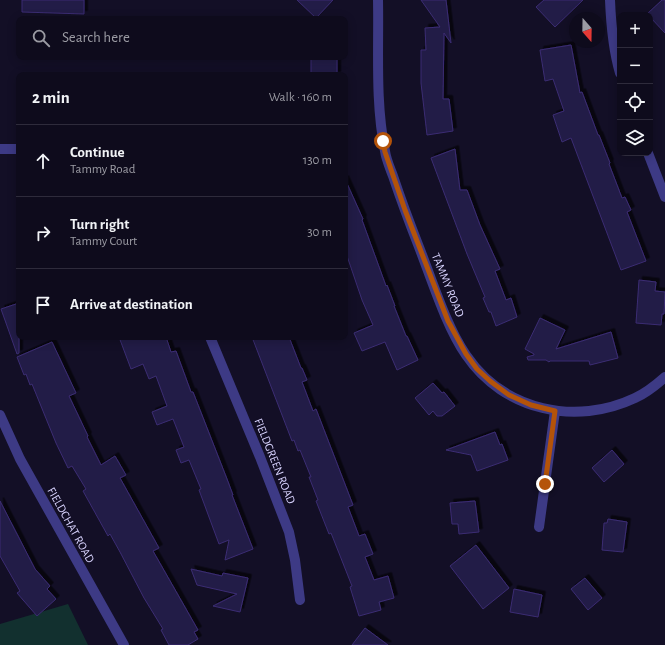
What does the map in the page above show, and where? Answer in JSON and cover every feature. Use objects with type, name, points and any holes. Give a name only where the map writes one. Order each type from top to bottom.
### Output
[{"type":"street","name":"TAMMY ROAD","points":[[378,0],[380,105],[385,152],[405,210],[448,321],[466,354],[477,369],[509,395],[531,405],[555,411],[582,412],[602,410],[619,405],[636,398],[665,377]]},
{"type":"street","points":[[610,0],[612,40],[617,63]]},
{"type":"street","points":[[0,149],[16,149]]},
{"type":"street","points":[[649,156],[665,197]]},
{"type":"street","name":"FIELDGREEN ROAD","points":[[211,340],[260,457],[289,532],[295,560],[300,600]]},
{"type":"street","points":[[539,528],[555,411]]},
{"type":"street","name":"FIELDCHAT ROAD","points":[[0,415],[20,459],[124,645]]},
{"type":"green space","points":[[68,604],[88,645],[0,645],[0,624]]},
{"type":"building","points":[[22,0],[84,0],[84,14],[22,12]]},
{"type":"building","points":[[297,0],[333,0],[318,16],[314,16]]},
{"type":"building","points":[[421,0],[446,0],[451,43],[444,33],[443,99],[449,99],[453,131],[427,135],[421,83],[421,50],[426,50],[425,28],[440,27]]},
{"type":"building","points":[[544,0],[583,0],[555,27],[536,7]]},
{"type":"building","points":[[662,0],[665,0],[665,33],[653,20],[653,12],[649,12]]},
{"type":"building","points":[[569,45],[569,48],[572,48],[580,93],[582,92],[622,198],[625,197],[631,210],[627,212],[646,261],[621,270],[571,138],[562,142],[553,115],[564,111],[553,79],[545,81],[540,50]]},
{"type":"building","points":[[311,60],[337,60],[337,72],[311,72]]},
{"type":"building","points":[[455,149],[460,190],[467,190],[480,225],[500,269],[495,271],[506,300],[511,298],[517,317],[496,326],[491,312],[489,312],[483,298],[485,297],[467,254],[431,158]]},
{"type":"building","points":[[348,186],[363,219],[362,220],[386,286],[387,285],[406,336],[418,360],[397,370],[385,342],[362,351],[354,333],[373,325],[362,300],[348,259]]},
{"type":"building","points":[[639,280],[656,282],[655,291],[665,292],[664,314],[662,314],[661,325],[636,323]]},
{"type":"building","points":[[16,304],[16,340],[19,340],[19,353],[17,354],[1,309]]},
{"type":"building","points":[[540,318],[565,330],[556,349],[611,332],[618,358],[590,365],[589,361],[549,362],[546,360],[528,360],[527,357],[534,354],[525,349]]},
{"type":"building","points":[[120,340],[167,340],[171,352],[176,351],[253,549],[225,560],[229,540],[219,544],[199,490],[201,489],[189,460],[181,463],[176,450],[184,447],[173,419],[157,425],[152,412],[167,406],[156,376],[149,379],[143,364],[131,369]]},
{"type":"building","points":[[253,340],[290,340],[307,380],[302,382],[313,411],[316,409],[353,505],[348,507],[359,536],[365,534],[373,554],[365,557],[374,580],[388,576],[394,598],[379,602],[381,610],[359,616],[350,587],[352,586],[331,533],[329,534],[316,501],[318,500],[309,477],[311,477],[300,450],[298,451],[294,440],[292,441]]},
{"type":"building","points":[[52,342],[76,393],[69,396],[101,465],[115,456],[126,475],[120,478],[159,548],[153,551],[198,630],[194,632],[198,639],[188,645],[169,645],[161,630],[163,629],[144,598],[110,534],[108,536],[83,491],[86,489],[72,466],[68,468],[32,384],[30,385],[26,374],[24,375],[17,357]]},
{"type":"building","points":[[433,383],[442,393],[444,392],[455,406],[442,416],[437,416],[433,411],[429,415],[415,398]]},
{"type":"building","points":[[495,432],[500,445],[502,444],[508,460],[477,471],[471,455],[446,450]]},
{"type":"building","points":[[612,450],[624,464],[604,482],[592,468]]},
{"type":"building","points":[[0,501],[35,569],[50,586],[47,589],[56,599],[37,616],[17,593],[20,591],[0,556]]},
{"type":"building","points":[[475,501],[479,532],[459,534],[458,524],[452,524],[450,503]]},
{"type":"building","points":[[608,519],[627,522],[623,552],[602,550],[604,523],[607,523]]},
{"type":"building","points":[[476,545],[509,588],[483,609],[450,566]]},
{"type":"building","points":[[191,569],[222,576],[223,573],[248,578],[240,612],[213,606],[237,594],[197,585]]},
{"type":"building","points":[[585,578],[602,598],[588,610],[571,589]]},
{"type":"building","points":[[514,589],[542,595],[538,617],[510,612]]},
{"type":"building","points":[[365,628],[388,645],[352,645]]},
{"type":"route","points":[[383,141],[385,152],[405,210],[448,321],[466,354],[477,369],[509,395],[531,405],[555,411],[545,484]]}]
